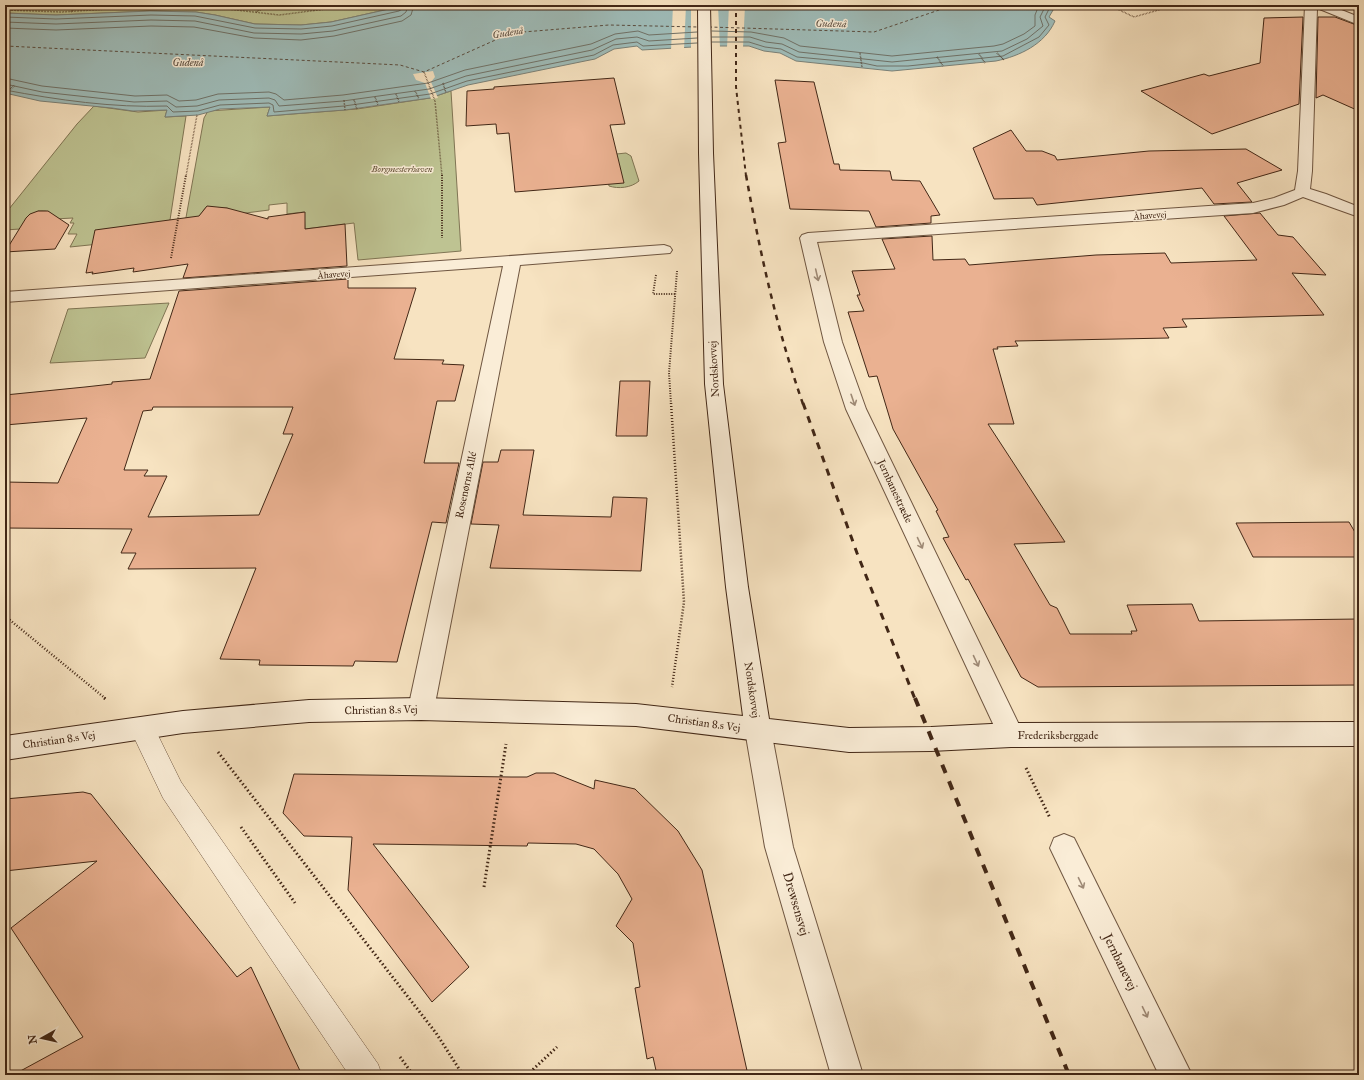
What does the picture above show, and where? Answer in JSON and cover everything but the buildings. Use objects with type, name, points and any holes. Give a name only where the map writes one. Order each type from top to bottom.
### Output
[{"type":"street","name":"Nordskovvej","points":[[704,5],[706,152],[714,384],[737,587],[758,730]]},
{"type":"street","points":[[1311,5],[1305,171],[1302,192],[1321,197],[1359,212]]},
{"type":"street","points":[[1319,5],[1359,21]]},
{"type":"street","name":"Åhavevej","points":[[808,238],[1253,208],[1280,202],[1302,192]]},
{"type":"street","name":"Jernbanestræde","points":[[808,238],[833,342],[856,410],[1011,735]]},
{"type":"street","name":"Åhavevej","points":[[5,297],[664,250]]},
{"type":"street","name":"Rosenørns Allé","points":[[421,709],[512,262]]},
{"type":"street","name":"Christian 8.s Vej","points":[[5,748],[194,721],[309,711],[421,709],[636,715],[758,730]]},
{"type":"street","name":"Frederiksberggade","points":[[758,730],[850,740],[931,739],[1011,735],[1359,734]]},
{"type":"street","name":"Drewsensvej","points":[[758,730],[780,847],[847,1075]]},
{"type":"street","name":"Jernbanevej","points":[[1064,848],[1176,1075]]},
{"type":"lane","points":[[142,729],[172,790],[266,924],[367,1075]]},
{"type":"path","points":[[70,12],[76,7],[88,5]]},
{"type":"path","points":[[255,13],[266,7],[282,5]]},
{"type":"path","points":[[5,10],[70,12],[135,6],[219,8],[279,15],[338,9],[358,5]]},
{"type":"path","points":[[1109,5],[1134,17],[1176,5]]},
{"type":"path","points":[[860,53],[862,67]]},
{"type":"path","points":[[997,53],[1004,60]]},
{"type":"path","points":[[979,54],[985,63]]},
{"type":"path","points":[[937,58],[942,66]]},
{"type":"path","points":[[424,72],[435,101],[444,188],[441,267]]},
{"type":"path","points":[[443,83],[446,93]]},
{"type":"path","points":[[6,93],[15,85]]},
{"type":"path","points":[[415,91],[419,99]]},
{"type":"path","points":[[396,94],[399,102]]},
{"type":"path","points":[[375,97],[378,106]]},
{"type":"path","points":[[344,100],[345,110]]},
{"type":"path","points":[[354,100],[357,109]]},
{"type":"path","points":[[176,233],[196,115]]},
{"type":"path","points":[[653,294],[675,294],[669,373],[684,602],[668,718]]},
{"type":"path","points":[[5,616],[142,729]]},
{"type":"path","points":[[484,887],[510,711]]},
{"type":"path","points":[[194,721],[436,1033],[462,1075]]},
{"type":"path","points":[[1011,735],[1064,848]]},
{"type":"path","points":[[527,1075],[557,1047]]},
{"type":"green space","points":[[5,5],[407,5],[331,22],[301,25],[255,24],[196,12],[150,11],[56,15],[5,13]]},
{"type":"green space","name":"Borgmesterhaven","points":[[451,91],[461,251],[358,260],[354,223],[305,229],[304,212],[287,214],[287,203],[269,205],[269,210],[238,214],[227,208],[206,207],[197,219],[185,223],[204,118],[208,111],[270,107],[267,116],[357,109],[430,98]]},
{"type":"green space","points":[[94,106],[138,112],[167,110],[165,117],[186,116],[170,220],[99,244],[70,247],[77,234],[68,234],[74,223],[70,223],[73,218],[54,219],[46,211],[38,211],[20,229],[5,230],[5,214],[77,124]]},
{"type":"green space","points":[[626,153],[631,156],[639,181],[624,187],[609,186],[603,158],[607,155]]},
{"type":"green space","points":[[169,303],[145,358],[50,363],[68,309]]},
{"type":"water","name":"Gudenå","points":[[407,5],[1056,5],[1049,17],[1055,21],[1051,29],[1031,48],[1014,56],[996,61],[892,71],[796,61],[780,53],[764,51],[749,46],[709,46],[642,50],[637,46],[614,49],[595,59],[468,85],[430,98],[345,110],[267,116],[270,107],[220,109],[198,115],[165,117],[167,110],[133,111],[40,101],[5,93],[5,13],[56,15],[150,11],[196,12],[255,24],[301,25],[331,22]]},
{"type":"pier","points":[[673,5],[686,5],[684,50],[671,51]]},
{"type":"pier","points":[[691,5],[718,5],[720,48],[691,49]]},
{"type":"pier","points":[[729,5],[745,5],[743,48],[727,48]]},
{"type":"pier","points":[[433,71],[435,77],[431,82],[438,98],[431,99],[425,83],[416,80],[413,74]]},
{"type":"ferry route","points":[[709,27],[874,32],[954,5]]},
{"type":"ferry route","points":[[5,46],[400,65],[424,72],[511,33],[609,25],[698,27]]},
{"type":"railway","points":[[736,5],[736,87],[746,176]]},
{"type":"railway","points":[[746,175],[757,233],[777,320],[803,404]]},
{"type":"railway","points":[[803,403],[857,553],[915,699]]},
{"type":"railway","points":[[915,698],[1069,1075]]}]
